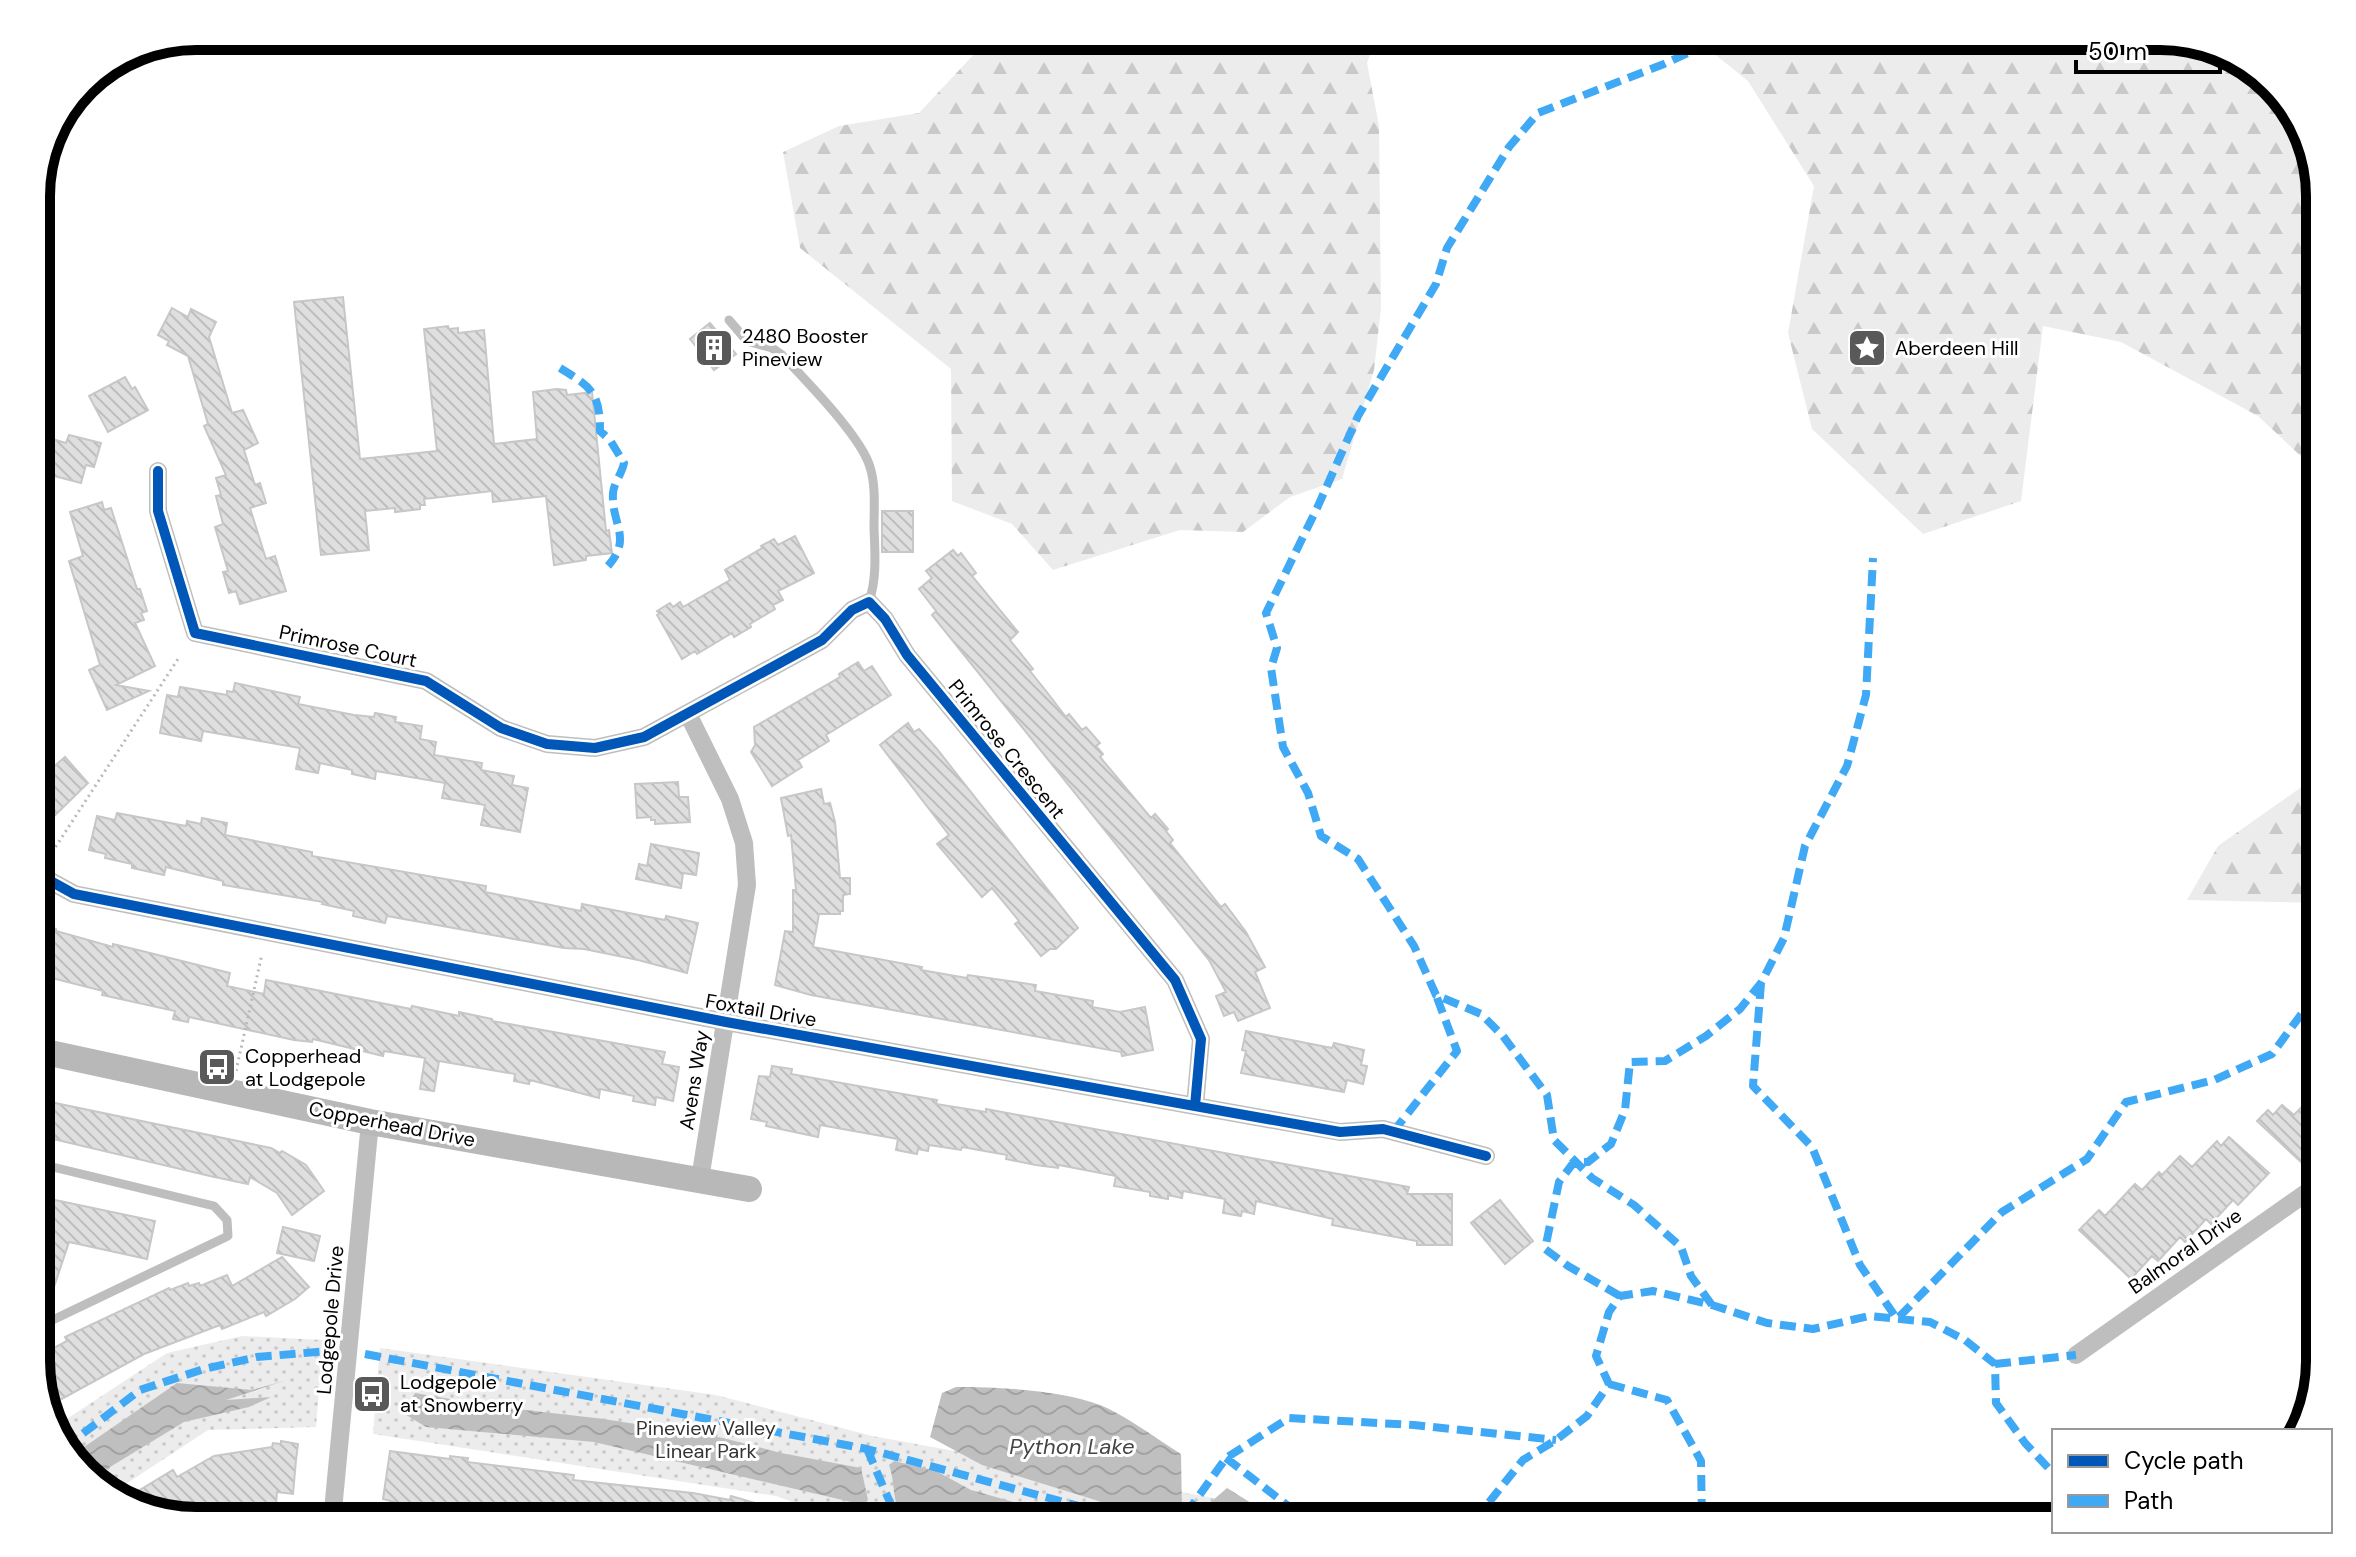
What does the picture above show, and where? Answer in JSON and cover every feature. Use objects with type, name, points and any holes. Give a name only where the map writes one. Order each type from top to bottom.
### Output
[{"type":"street","name":"Primrose Court","points":[[158,471],[158,511],[195,633],[426,681],[501,728],[547,744],[595,748],[644,737],[688,714]]},
{"type":"street","points":[[688,714],[822,640],[852,610],[869,602]]},
{"type":"street","name":"Primrose Crescent","points":[[869,602],[885,619],[907,655],[1175,980],[1201,1039],[1195,1106]]},
{"type":"street","name":"Avens Way","points":[[688,714],[730,799],[744,843],[747,885],[700,1179]]},
{"type":"street","name":"Foxtail Drive","points":[[50,881],[74,894],[726,1022],[1340,1132],[1383,1129],[1486,1156]]},
{"type":"street","name":"Copperhead Drive","points":[[50,1053],[370,1122],[749,1189]]},
{"type":"street","name":"Lodgepole Drive","points":[[333,1507],[370,1122]]},
{"type":"street","name":"Balmoral Drive","points":[[2076,1355],[2306,1193]]},
{"type":"lane","points":[[729,320],[747,341],[772,348],[782,355],[866,456],[872,476],[875,536],[875,584],[869,602]]},
{"type":"lane","points":[[50,1166],[214,1206],[227,1220],[228,1236],[50,1321]]},
{"type":"path","points":[[50,854],[178,659]]},
{"type":"path","points":[[231,1092],[262,954]]},
{"type":"green space","points":[[978,50],[1372,50],[1367,63],[1379,126],[1381,308],[1374,370],[1342,479],[1290,497],[1243,532],[1180,530],[1053,570],[1012,524],[952,501],[951,369],[800,248],[783,152],[839,126],[919,113]]},
{"type":"green space","points":[[1709,50],[2160,50],[2198,55],[2241,75],[2270,100],[2281,115],[2295,140],[2305,177],[2306,461],[2258,416],[2121,342],[2043,326],[2021,501],[1923,534],[1812,429],[1788,333],[1814,186],[1748,81]]},
{"type":"green space","points":[[2306,784],[2306,903],[2187,900],[2218,846]]},
{"type":"green space","points":[[242,1336],[323,1340],[316,1427],[208,1430],[122,1486],[107,1477],[80,1450],[63,1421],[167,1353]]},
{"type":"green space","name":"Pineview Valley Linear Park","points":[[380,1348],[716,1395],[872,1436],[1236,1502],[1237,1507],[806,1507],[776,1496],[373,1434]]},
{"type":"water","points":[[287,1380],[226,1400],[271,1397],[249,1407],[184,1422],[102,1472],[80,1450],[177,1383],[252,1390]]},
{"type":"water","name":"Python Lake","points":[[956,1387],[1010,1389],[1067,1396],[1100,1405],[1181,1454],[1182,1507],[1118,1507],[982,1465],[930,1437],[942,1393]]},
{"type":"water","points":[[415,1393],[723,1438],[861,1468],[868,1500],[864,1505],[594,1442],[426,1427],[403,1413]]},
{"type":"water","name":"Python Lake","points":[[894,1461],[936,1471],[971,1490],[1031,1507],[897,1507],[889,1465]]},
{"type":"water","points":[[1227,1488],[1258,1507],[1205,1507]]},
{"type":"building","points":[[343,297],[360,459],[437,451],[424,329],[448,326],[449,329],[458,328],[458,333],[484,330],[494,444],[537,439],[533,392],[557,389],[566,390],[567,395],[592,392],[606,531],[609,530],[612,553],[554,565],[546,496],[493,502],[492,491],[424,499],[425,505],[420,505],[420,509],[365,511],[369,550],[321,555],[294,302]]},
{"type":"building","points":[[172,308],[188,317],[191,309],[216,322],[209,337],[232,413],[243,410],[258,443],[244,450],[255,485],[260,483],[266,503],[250,508],[266,559],[275,556],[286,591],[240,604],[236,591],[229,593],[223,572],[228,571],[215,527],[223,524],[216,496],[221,495],[216,478],[226,475],[204,426],[208,424],[188,356],[167,345],[169,341],[158,335]]},
{"type":"building","name":"2480 Booster Pineview","points":[[710,323],[736,354],[714,370],[690,339]]},
{"type":"building","points":[[125,377],[132,389],[135,387],[148,410],[108,432],[89,396]]},
{"type":"building","points":[[69,435],[101,443],[94,467],[86,465],[81,483],[50,475],[50,438],[66,443]]},
{"type":"building","points":[[102,502],[104,510],[111,508],[137,589],[140,589],[147,611],[141,613],[144,620],[135,623],[155,666],[116,685],[149,691],[107,710],[89,670],[100,665],[69,561],[83,556],[70,512]]},
{"type":"building","points":[[882,511],[913,511],[913,552],[882,552]]},
{"type":"building","points":[[795,536],[814,573],[778,591],[783,600],[773,605],[775,609],[750,624],[751,627],[734,637],[732,633],[697,654],[695,651],[682,659],[657,611],[670,603],[673,607],[680,602],[683,607],[730,580],[725,570],[761,546],[774,539],[778,545]]},
{"type":"building","points":[[953,550],[958,556],[961,553],[976,573],[972,576],[1018,632],[1010,640],[1033,669],[1030,671],[1066,717],[1069,714],[1082,730],[1086,727],[1100,743],[1096,746],[1103,754],[1100,757],[1151,818],[1155,814],[1168,829],[1166,831],[1173,840],[1170,843],[1221,907],[1225,904],[1246,932],[1265,967],[1255,972],[1270,1008],[1238,1021],[1234,1012],[1224,1016],[1216,996],[1226,992],[1209,960],[932,615],[936,611],[919,589],[932,578],[926,571]]},
{"type":"building","points":[[858,662],[864,671],[872,666],[891,695],[826,735],[829,741],[798,760],[802,767],[772,786],[751,752],[755,745],[754,727],[840,677],[839,674]]},
{"type":"building","points":[[235,683],[300,697],[298,704],[354,715],[374,717],[375,713],[396,717],[395,722],[422,726],[420,739],[436,742],[434,755],[482,763],[481,770],[514,776],[512,785],[528,788],[520,832],[481,825],[485,805],[442,798],[445,783],[376,771],[375,779],[320,763],[318,773],[296,769],[300,748],[203,731],[201,741],[160,733],[167,695],[178,697],[180,687],[227,695],[227,691],[233,692]]},
{"type":"building","points":[[908,723],[914,732],[919,729],[937,749],[1078,928],[1056,949],[1050,949],[1041,956],[1015,924],[1019,921],[992,888],[982,897],[937,844],[949,835],[880,745]]},
{"type":"building","points":[[65,757],[88,783],[50,820],[50,770]]},
{"type":"building","points":[[678,782],[679,797],[688,797],[690,822],[655,824],[651,817],[637,818],[635,784]]},
{"type":"building","points":[[821,789],[824,804],[830,803],[835,822],[840,878],[850,878],[850,894],[843,895],[843,911],[840,914],[819,914],[813,947],[967,978],[968,975],[1036,985],[1035,991],[1093,1001],[1092,1007],[1120,1012],[1145,1007],[1153,1050],[1122,1056],[1121,1052],[811,995],[775,985],[785,931],[793,932],[793,890],[796,890],[791,835],[788,836],[781,798]]},
{"type":"building","points":[[117,813],[186,826],[187,821],[201,824],[202,818],[227,823],[225,835],[312,852],[312,856],[486,886],[485,892],[581,911],[582,904],[698,923],[687,973],[584,949],[387,916],[385,923],[353,916],[354,911],[323,902],[223,885],[223,881],[166,867],[164,875],[132,868],[132,864],[105,858],[106,854],[89,850],[97,816],[115,820]]},
{"type":"building","points":[[651,844],[699,853],[696,875],[683,873],[681,888],[636,879],[639,864],[647,866]]},
{"type":"building","points":[[50,927],[113,947],[113,944],[230,973],[227,986],[264,994],[266,980],[411,1009],[412,1006],[459,1016],[459,1012],[492,1021],[665,1052],[662,1064],[679,1067],[673,1101],[656,1097],[655,1105],[633,1101],[634,1096],[600,1089],[599,1098],[530,1080],[529,1084],[514,1081],[515,1074],[439,1061],[434,1091],[420,1089],[425,1058],[384,1051],[383,1056],[313,1039],[312,1042],[294,1040],[189,1017],[188,1022],[173,1019],[175,1011],[102,995],[103,991],[50,978]]},
{"type":"building","points":[[1246,1031],[1332,1048],[1334,1043],[1364,1050],[1361,1065],[1367,1066],[1363,1084],[1347,1080],[1344,1092],[1241,1073]]},
{"type":"building","points":[[772,1066],[792,1069],[791,1074],[937,1100],[936,1104],[986,1112],[986,1109],[1409,1187],[1407,1194],[1452,1194],[1452,1245],[1417,1245],[1417,1241],[1332,1225],[1333,1219],[1256,1201],[1254,1214],[1242,1211],[1241,1216],[1223,1213],[1225,1199],[1183,1191],[1182,1198],[1150,1196],[1150,1192],[1114,1186],[1116,1176],[1059,1165],[1058,1168],[1036,1165],[1006,1159],[1007,1155],[962,1147],[961,1150],[929,1145],[928,1151],[918,1149],[917,1154],[896,1150],[898,1139],[820,1125],[818,1137],[766,1126],[767,1122],[751,1119],[759,1076],[770,1077]]},
{"type":"building","points":[[50,1102],[282,1151],[306,1165],[324,1191],[292,1215],[277,1193],[250,1177],[248,1184],[50,1138]]},
{"type":"building","points":[[2306,1103],[2306,1157],[2301,1162],[2257,1121],[2268,1110],[2273,1115],[2282,1105],[2294,1115]]},
{"type":"building","points":[[2229,1137],[2269,1173],[2238,1205],[2233,1200],[2211,1224],[2206,1219],[2185,1242],[2180,1237],[2158,1261],[2152,1256],[2131,1279],[2079,1230],[2099,1210],[2105,1216],[2135,1184],[2142,1190],[2180,1156],[2192,1167],[2217,1141],[2221,1146]]},
{"type":"building","points":[[50,1199],[155,1221],[147,1259],[69,1242],[50,1299]]},
{"type":"building","points":[[1500,1200],[1533,1241],[1505,1264],[1471,1223]]},
{"type":"building","points":[[283,1227],[320,1236],[314,1261],[277,1253]]},
{"type":"building","points":[[282,1257],[309,1287],[266,1316],[264,1312],[222,1329],[220,1325],[144,1354],[56,1402],[50,1371],[50,1350],[67,1341],[65,1337],[169,1288],[188,1283],[189,1286],[199,1283],[200,1286],[227,1275],[232,1286]]},
{"type":"building","points":[[281,1441],[298,1444],[293,1494],[277,1492],[276,1504],[177,1506],[134,1493],[173,1470],[177,1477],[214,1456],[281,1444]]},
{"type":"building","points":[[390,1451],[450,1459],[450,1456],[468,1458],[467,1462],[574,1475],[573,1480],[730,1500],[731,1496],[769,1507],[427,1507],[383,1499]]},
{"type":"marked path","points":[[1694,50],[1538,113],[1509,147],[1447,248],[1436,284],[1358,416],[1266,613],[1277,648],[1271,668],[1283,747],[1308,793],[1321,836],[1358,859],[1414,946],[1436,995],[1481,1014],[1503,1036],[1547,1095],[1554,1140],[1592,1178],[1634,1205],[1681,1247],[1691,1276],[1712,1305]]},
{"type":"marked path","points":[[560,368],[592,392],[598,407],[600,431],[610,440],[624,463],[613,493],[619,547],[608,566]]},
{"type":"marked path","points":[[1620,1296],[1545,1249],[1559,1182],[1574,1162],[1588,1162],[1611,1144],[1625,1110],[1630,1062],[1665,1061],[1706,1036],[1740,1009],[1761,983],[1784,938],[1805,846],[1847,766],[1866,695],[1873,558]]},
{"type":"marked path","points":[[1761,983],[1753,1086],[1812,1147],[1860,1265],[1897,1319],[2002,1212],[2087,1159],[2126,1102],[2214,1080],[2272,1054],[2306,1008]]},
{"type":"marked path","points":[[1393,1132],[1457,1051],[1436,995]]},
{"type":"marked path","points":[[1485,1507],[1523,1460],[1587,1416],[1609,1384],[1596,1356],[1609,1312],[1620,1296],[1653,1291],[1712,1305],[1767,1323],[1813,1329],[1869,1316],[1930,1322],[1965,1340],[1995,1364],[1996,1403],[2025,1443],[2052,1472]]},
{"type":"marked path","points":[[74,1440],[140,1390],[204,1369],[257,1357],[329,1351]]},
{"type":"marked path","points":[[365,1354],[867,1449],[1082,1507]]},
{"type":"marked path","points":[[1995,1364],[2076,1355]]},
{"type":"marked path","points":[[1609,1384],[1667,1400],[1701,1461],[1702,1507]]},
{"type":"marked path","points":[[1191,1507],[1226,1458],[1289,1418],[1414,1425],[1556,1440]]},
{"type":"marked path","points":[[867,1449],[892,1507]]},
{"type":"marked path","points":[[1226,1458],[1290,1507]]},
{"type":"cycle path","points":[[158,471],[158,511],[195,633],[426,681],[501,728],[547,744],[595,748],[644,737],[822,640],[852,610],[869,602],[885,619],[907,655],[1175,980],[1201,1039],[1195,1106]]},
{"type":"cycle path","points":[[50,881],[74,894],[726,1022],[1340,1132],[1383,1129],[1486,1156]]},
{"type":"place","name":"2480 Booster Pineview","points":[[714,348]]},
{"type":"place","name":"Aberdeen Hill","points":[[1867,348]]},
{"type":"place","name":"Copperhead at Lodgepole","points":[[217,1067]]},
{"type":"place","name":"Lodgepole at Snowberry","points":[[372,1394]]}]
